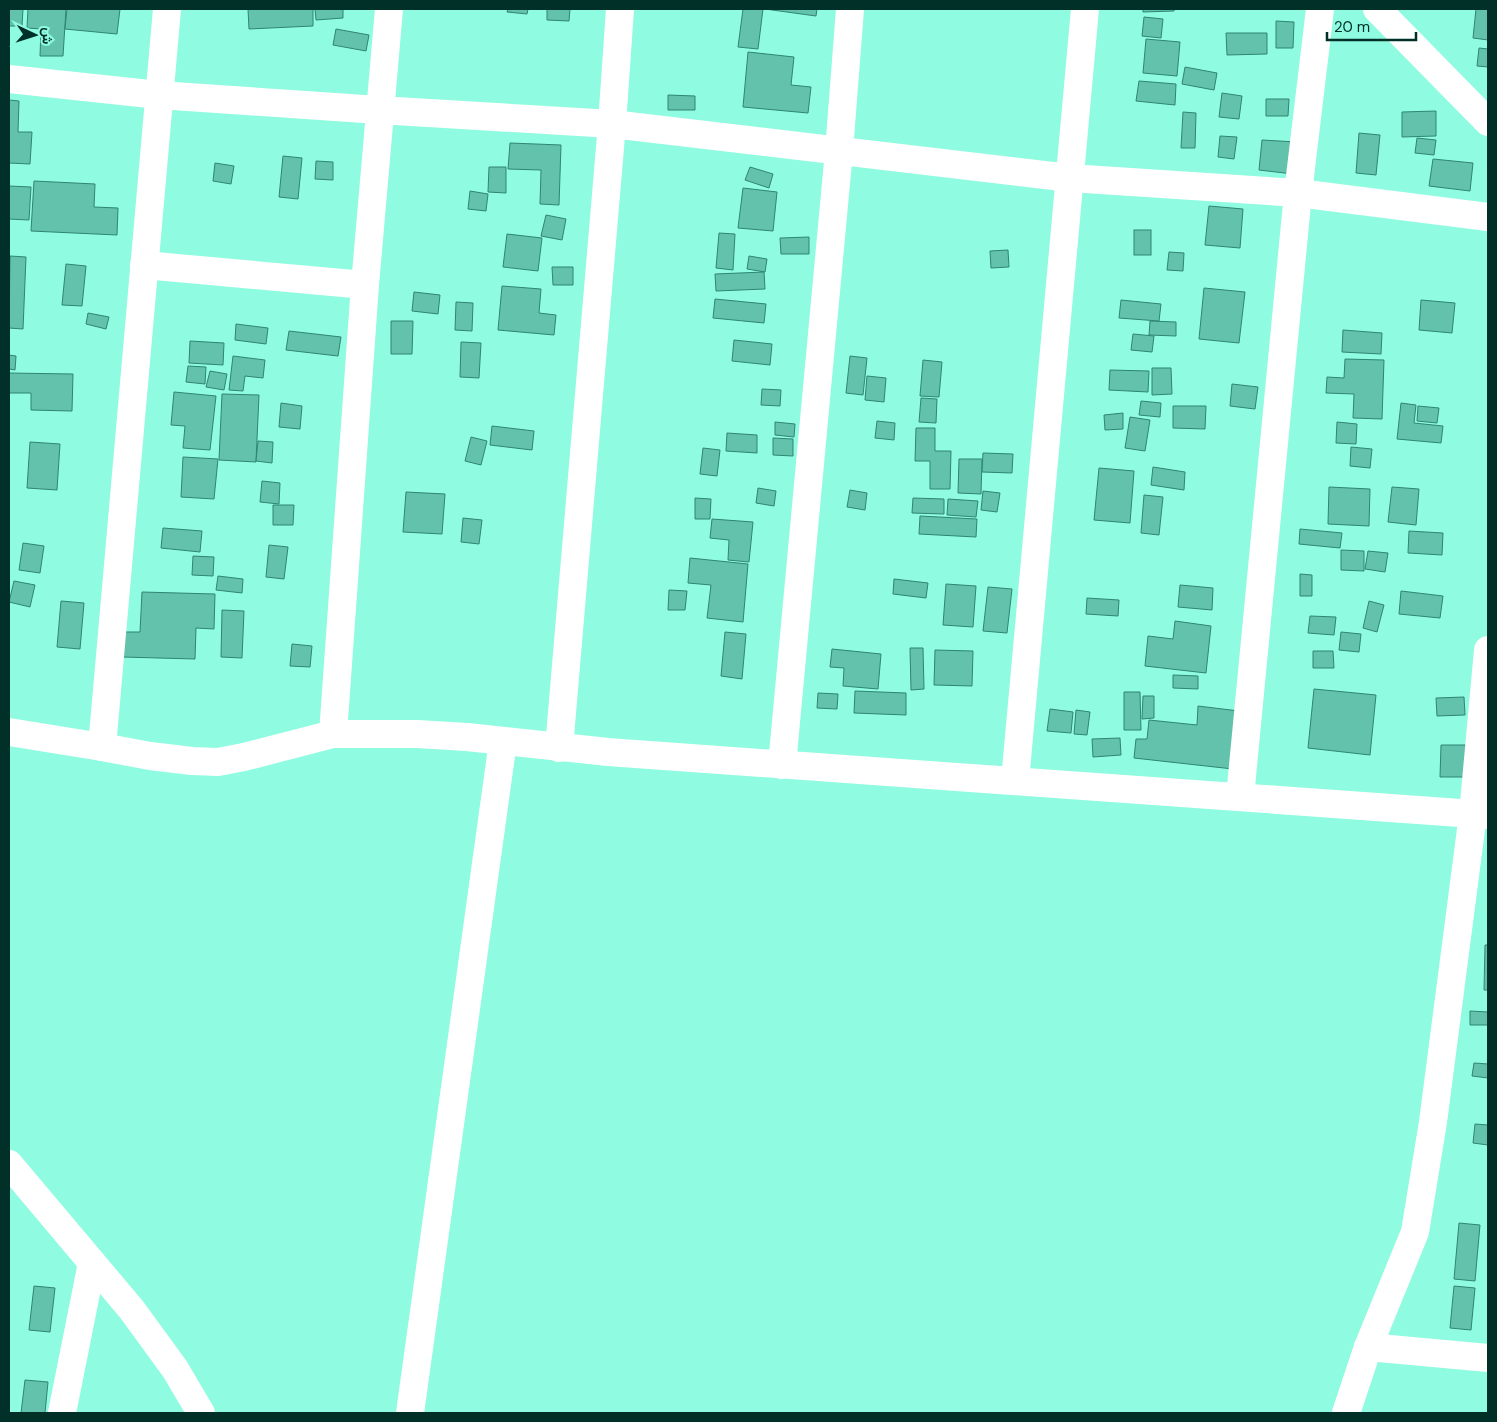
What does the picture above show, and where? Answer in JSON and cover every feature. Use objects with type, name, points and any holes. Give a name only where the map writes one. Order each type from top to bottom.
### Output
[{"type":"street","points":[[102,747],[167,9]]},
{"type":"street","points":[[332,734],[365,285],[389,9]]},
{"type":"street","points":[[559,748],[620,9]]},
{"type":"street","points":[[782,765],[839,151],[850,9]]},
{"type":"street","points":[[1015,781],[1085,9]]},
{"type":"street","points":[[1240,797],[1298,193],[1320,9]]},
{"type":"street","points":[[1377,9],[1488,122]]},
{"type":"street","points":[[9,79],[159,95],[612,124],[1070,178],[1298,193],[1488,217]]},
{"type":"street","points":[[144,265],[365,285]]},
{"type":"street","points":[[1346,1413],[1368,1348],[1415,1232],[1481,814],[1488,650]]},
{"type":"street","points":[[9,732],[150,756],[218,762],[332,734],[466,736],[559,748],[1481,814]]},
{"type":"street","points":[[410,1413],[503,742]]},
{"type":"street","points":[[9,1164],[132,1310],[175,1369],[201,1413]]},
{"type":"street","points":[[62,1413],[92,1263]]},
{"type":"street","points":[[1368,1348],[1488,1358]]},
{"type":"building","points":[[9,9],[23,9],[22,26],[9,26]]},
{"type":"building","points":[[28,9],[66,9],[63,56],[40,56],[41,29],[27,28]]},
{"type":"building","points":[[67,9],[120,9],[117,34],[65,29]]},
{"type":"building","points":[[248,9],[313,9],[313,26],[249,29]]},
{"type":"building","points":[[315,9],[343,9],[343,18],[316,20]]},
{"type":"building","points":[[508,9],[528,9],[527,14],[507,12]]},
{"type":"building","points":[[547,9],[570,9],[569,21],[547,20]]},
{"type":"building","points":[[743,9],[763,9],[758,49],[738,47]]},
{"type":"building","points":[[765,9],[817,9],[816,16]]},
{"type":"building","points":[[1143,9],[1174,9],[1174,11],[1143,12]]},
{"type":"building","points":[[1476,9],[1488,9],[1488,40],[1473,38]]},
{"type":"building","points":[[1144,17],[1163,19],[1161,38],[1142,36]]},
{"type":"building","points":[[1276,21],[1294,22],[1293,48],[1276,48]]},
{"type":"building","points":[[336,29],[369,35],[366,51],[333,45]]},
{"type":"building","points":[[1226,33],[1267,33],[1267,54],[1227,55]]},
{"type":"building","points":[[1146,39],[1180,42],[1177,76],[1143,73]]},
{"type":"building","points":[[1479,48],[1488,49],[1488,67],[1477,66]]},
{"type":"building","points":[[748,52],[794,57],[791,85],[811,87],[808,113],[743,107]]},
{"type":"building","points":[[1185,67],[1217,73],[1214,90],[1182,84]]},
{"type":"building","points":[[1139,81],[1176,84],[1175,105],[1136,101]]},
{"type":"building","points":[[1222,93],[1242,96],[1239,119],[1219,117]]},
{"type":"building","points":[[668,95],[695,96],[695,110],[668,110]]},
{"type":"building","points":[[1266,99],[1289,99],[1288,116],[1266,116]]},
{"type":"building","points":[[9,100],[19,101],[18,132],[32,132],[30,164],[9,163]]},
{"type":"building","points":[[1436,111],[1436,136],[1402,137],[1402,112]]},
{"type":"building","points":[[1183,112],[1196,113],[1195,148],[1181,148]]},
{"type":"building","points":[[1359,133],[1380,135],[1376,175],[1356,173]]},
{"type":"building","points":[[1220,136],[1237,137],[1234,159],[1218,157]]},
{"type":"building","points":[[1417,138],[1436,140],[1434,155],[1415,153]]},
{"type":"building","points":[[1262,140],[1296,142],[1293,174],[1259,170]]},
{"type":"building","points":[[510,143],[561,145],[559,205],[540,204],[541,170],[508,169]]},
{"type":"building","points":[[283,156],[302,158],[298,199],[279,197]]},
{"type":"building","points":[[1433,159],[1473,163],[1470,191],[1429,186]]},
{"type":"building","points":[[316,161],[333,162],[333,180],[315,179]]},
{"type":"building","points":[[215,163],[234,166],[231,184],[213,181]]},
{"type":"building","points":[[489,167],[506,167],[506,193],[488,192]]},
{"type":"building","points":[[750,167],[773,174],[769,188],[745,180]]},
{"type":"building","points":[[34,181],[95,184],[94,207],[118,208],[117,235],[31,231]]},
{"type":"building","points":[[9,186],[31,187],[29,220],[9,219]]},
{"type":"building","points":[[743,188],[777,192],[773,231],[738,228]]},
{"type":"building","points":[[470,191],[488,194],[486,211],[468,209]]},
{"type":"building","points":[[1209,206],[1243,209],[1240,248],[1205,245]]},
{"type":"building","points":[[546,215],[566,219],[562,240],[541,236]]},
{"type":"building","points":[[1134,230],[1151,230],[1151,255],[1134,255]]},
{"type":"building","points":[[719,233],[735,234],[733,270],[716,268]]},
{"type":"building","points":[[507,234],[542,238],[538,271],[503,267]]},
{"type":"building","points":[[809,237],[809,254],[781,254],[780,238]]},
{"type":"building","points":[[1008,250],[1009,267],[991,268],[990,251]]},
{"type":"building","points":[[1169,252],[1184,253],[1183,271],[1167,270]]},
{"type":"building","points":[[10,256],[26,257],[23,329],[9,328]]},
{"type":"building","points":[[749,256],[767,259],[765,272],[747,269]]},
{"type":"building","points":[[66,264],[86,266],[82,306],[62,305]]},
{"type":"building","points":[[552,267],[573,267],[573,285],[553,285]]},
{"type":"building","points":[[764,272],[765,289],[716,291],[715,274]]},
{"type":"building","points":[[502,286],[541,289],[539,313],[556,315],[554,335],[498,330]]},
{"type":"building","points":[[1204,288],[1245,292],[1239,343],[1199,339]]},
{"type":"building","points":[[414,292],[440,295],[438,314],[412,311]]},
{"type":"building","points":[[715,299],[766,304],[764,323],[713,318]]},
{"type":"building","points":[[1121,300],[1161,304],[1159,321],[1119,318]]},
{"type":"building","points":[[1421,300],[1455,303],[1452,333],[1419,330]]},
{"type":"building","points":[[456,302],[473,303],[472,331],[455,330]]},
{"type":"building","points":[[88,313],[109,317],[106,329],[86,324]]},
{"type":"building","points":[[391,321],[413,321],[412,354],[391,354]]},
{"type":"building","points":[[1150,321],[1176,322],[1176,336],[1149,335]]},
{"type":"building","points":[[236,324],[268,328],[266,344],[235,340]]},
{"type":"building","points":[[1343,330],[1382,333],[1381,354],[1342,352]]},
{"type":"building","points":[[289,331],[341,337],[338,356],[286,350]]},
{"type":"building","points":[[1133,334],[1154,336],[1152,352],[1131,350]]},
{"type":"building","points":[[734,340],[772,344],[770,365],[732,361]]},
{"type":"building","points":[[190,341],[224,343],[223,365],[189,363]]},
{"type":"building","points":[[461,342],[481,343],[479,378],[460,377]]},
{"type":"building","points":[[9,355],[16,356],[15,370],[9,369]]},
{"type":"building","points":[[233,356],[265,360],[263,378],[245,376],[243,391],[229,390]]},
{"type":"building","points":[[850,356],[867,358],[863,395],[846,393]]},
{"type":"building","points":[[1345,359],[1384,360],[1382,419],[1353,418],[1354,394],[1326,393],[1327,377],[1344,378]]},
{"type":"building","points":[[923,360],[942,362],[939,397],[920,396]]},
{"type":"building","points":[[188,366],[206,367],[205,384],[186,382]]},
{"type":"building","points":[[1152,368],[1171,368],[1172,394],[1152,395]]},
{"type":"building","points":[[1110,370],[1149,371],[1148,392],[1109,390]]},
{"type":"building","points":[[210,371],[227,374],[224,390],[206,387]]},
{"type":"building","points":[[9,373],[73,374],[72,411],[31,410],[31,393],[9,393]]},
{"type":"building","points":[[867,376],[886,378],[884,402],[865,400]]},
{"type":"building","points":[[1232,384],[1258,387],[1255,409],[1230,406]]},
{"type":"building","points":[[762,389],[781,390],[780,406],[761,405]]},
{"type":"building","points":[[174,392],[216,396],[210,450],[183,448],[185,426],[171,425]]},
{"type":"building","points":[[222,394],[259,395],[256,462],[219,460]]},
{"type":"building","points":[[921,398],[937,399],[936,423],[919,422]]},
{"type":"building","points":[[1141,401],[1161,403],[1160,417],[1139,415]]},
{"type":"building","points":[[281,403],[302,406],[300,429],[279,427]]},
{"type":"building","points":[[1401,403],[1416,405],[1414,423],[1443,426],[1441,443],[1397,439]]},
{"type":"building","points":[[1173,406],[1206,406],[1205,429],[1173,428]]},
{"type":"building","points":[[1418,406],[1439,408],[1437,423],[1417,421]]},
{"type":"building","points":[[1123,413],[1123,429],[1105,430],[1104,415]]},
{"type":"building","points":[[1130,417],[1150,420],[1145,451],[1125,448]]},
{"type":"building","points":[[877,421],[895,423],[894,440],[875,438]]},
{"type":"building","points":[[775,422],[795,424],[794,437],[775,435]]},
{"type":"building","points":[[1337,422],[1357,424],[1356,444],[1336,443]]},
{"type":"building","points":[[492,426],[534,431],[532,450],[490,445]]},
{"type":"building","points":[[916,428],[935,428],[935,451],[951,451],[950,489],[930,489],[930,461],[915,461]]},
{"type":"building","points":[[727,433],[757,435],[757,453],[726,451]]},
{"type":"building","points":[[471,437],[487,441],[481,465],[465,461]]},
{"type":"building","points":[[773,438],[793,439],[793,456],[773,455]]},
{"type":"building","points":[[258,441],[273,442],[272,463],[256,461]]},
{"type":"building","points":[[30,442],[60,444],[57,490],[27,488]]},
{"type":"building","points":[[1351,447],[1372,449],[1370,468],[1350,466]]},
{"type":"building","points":[[703,448],[720,450],[717,476],[700,474]]},
{"type":"building","points":[[983,453],[1013,454],[1012,473],[982,472]]},
{"type":"building","points":[[183,457],[218,459],[214,499],[181,497]]},
{"type":"building","points":[[959,459],[982,459],[981,494],[958,493]]},
{"type":"building","points":[[1153,467],[1185,472],[1184,490],[1151,485]]},
{"type":"building","points":[[1099,468],[1134,471],[1130,523],[1094,520]]},
{"type":"building","points":[[262,481],[280,483],[279,504],[260,502]]},
{"type":"building","points":[[1329,487],[1370,489],[1369,526],[1328,524]]},
{"type":"building","points":[[1392,487],[1419,489],[1416,525],[1388,522]]},
{"type":"building","points":[[758,488],[776,491],[774,506],[756,503]]},
{"type":"building","points":[[850,490],[867,493],[865,510],[847,507]]},
{"type":"building","points":[[983,491],[1000,493],[997,512],[981,510]]},
{"type":"building","points":[[406,492],[445,494],[442,534],[403,532]]},
{"type":"building","points":[[1144,495],[1163,497],[1159,535],[1141,533]]},
{"type":"building","points":[[695,498],[711,499],[710,519],[695,519]]},
{"type":"building","points":[[913,498],[944,499],[944,514],[912,513]]},
{"type":"building","points":[[948,499],[978,501],[976,517],[947,515]]},
{"type":"building","points":[[273,505],[294,505],[293,525],[273,525]]},
{"type":"building","points":[[920,516],[977,519],[976,537],[919,534]]},
{"type":"building","points":[[463,518],[482,520],[479,544],[461,542]]},
{"type":"building","points":[[712,519],[753,522],[749,562],[728,560],[729,540],[710,538]]},
{"type":"building","points":[[163,528],[202,531],[200,552],[161,548]]},
{"type":"building","points":[[1300,529],[1342,533],[1340,548],[1299,544]]},
{"type":"building","points":[[1409,531],[1443,533],[1442,555],[1408,553]]},
{"type":"building","points":[[23,543],[44,546],[40,573],[19,570]]},
{"type":"building","points":[[269,545],[288,547],[284,579],[266,577]]},
{"type":"building","points":[[1341,550],[1364,551],[1364,571],[1341,570]]},
{"type":"building","points":[[1368,551],[1388,553],[1385,572],[1365,569]]},
{"type":"building","points":[[193,556],[214,557],[213,576],[192,575]]},
{"type":"building","points":[[690,558],[748,564],[743,622],[707,618],[711,585],[688,583]]},
{"type":"building","points":[[1300,574],[1312,575],[1312,596],[1300,596]]},
{"type":"building","points":[[218,576],[243,579],[242,593],[216,590]]},
{"type":"building","points":[[894,579],[928,583],[926,598],[893,594]]},
{"type":"building","points":[[14,581],[35,585],[30,607],[9,602]]},
{"type":"building","points":[[946,584],[976,586],[973,627],[943,625]]},
{"type":"building","points":[[1180,585],[1213,588],[1212,610],[1178,607]]},
{"type":"building","points":[[988,587],[1012,589],[1007,633],[983,631]]},
{"type":"building","points":[[669,590],[687,591],[685,610],[668,610]]},
{"type":"building","points":[[1401,591],[1443,596],[1440,618],[1399,614]]},
{"type":"building","points":[[142,592],[215,594],[214,629],[196,628],[195,659],[122,657],[123,632],[140,632]]},
{"type":"building","points":[[1087,598],[1119,600],[1118,616],[1086,614]]},
{"type":"building","points":[[61,601],[84,603],[80,649],[57,647]]},
{"type":"building","points":[[1369,601],[1384,605],[1377,632],[1363,628]]},
{"type":"building","points":[[222,610],[244,611],[242,658],[221,657]]},
{"type":"building","points":[[1310,616],[1336,617],[1334,635],[1308,633]]},
{"type":"building","points":[[1175,621],[1211,626],[1206,673],[1145,666],[1148,636],[1173,639]]},
{"type":"building","points":[[725,632],[746,634],[742,679],[721,676]]},
{"type":"building","points":[[1341,632],[1361,634],[1359,652],[1339,650]]},
{"type":"building","points":[[292,644],[312,646],[310,667],[290,666]]},
{"type":"building","points":[[910,648],[923,648],[924,689],[911,690]]},
{"type":"building","points":[[832,649],[881,654],[878,689],[843,686],[844,668],[830,667]]},
{"type":"building","points":[[935,650],[973,651],[972,686],[934,685]]},
{"type":"building","points":[[1313,651],[1333,651],[1334,668],[1313,668]]},
{"type":"building","points":[[1173,675],[1198,676],[1198,689],[1173,688]]},
{"type":"building","points":[[1314,689],[1376,695],[1370,755],[1308,748]]},
{"type":"building","points":[[855,691],[906,693],[906,715],[854,713]]},
{"type":"building","points":[[1124,692],[1140,692],[1141,730],[1124,730]]},
{"type":"building","points":[[818,693],[838,694],[837,709],[817,708]]},
{"type":"building","points":[[1143,696],[1154,696],[1154,718],[1142,719]]},
{"type":"building","points":[[1464,697],[1465,715],[1437,716],[1436,698]]},
{"type":"building","points":[[1198,706],[1239,711],[1233,769],[1134,758],[1136,739],[1147,739],[1149,720],[1197,725]]},
{"type":"building","points":[[1050,709],[1073,712],[1071,733],[1047,731]]},
{"type":"building","points":[[1076,710],[1090,712],[1087,735],[1074,734]]},
{"type":"building","points":[[1120,738],[1121,755],[1093,757],[1092,739]]},
{"type":"building","points":[[1441,745],[1466,745],[1465,777],[1440,777]]},
{"type":"building","points":[[1485,945],[1488,945],[1488,990],[1484,990]]},
{"type":"building","points":[[1470,1011],[1488,1012],[1488,1025],[1470,1025]]},
{"type":"building","points":[[1474,1063],[1488,1064],[1488,1078],[1472,1076]]},
{"type":"building","points":[[1475,1124],[1488,1125],[1488,1145],[1473,1143]]},
{"type":"building","points":[[1459,1223],[1480,1225],[1475,1281],[1454,1279]]},
{"type":"building","points":[[34,1286],[55,1288],[50,1332],[29,1330]]},
{"type":"building","points":[[1454,1286],[1475,1288],[1471,1330],[1450,1328]]},
{"type":"building","points":[[25,1380],[48,1382],[45,1413],[21,1413]]}]
